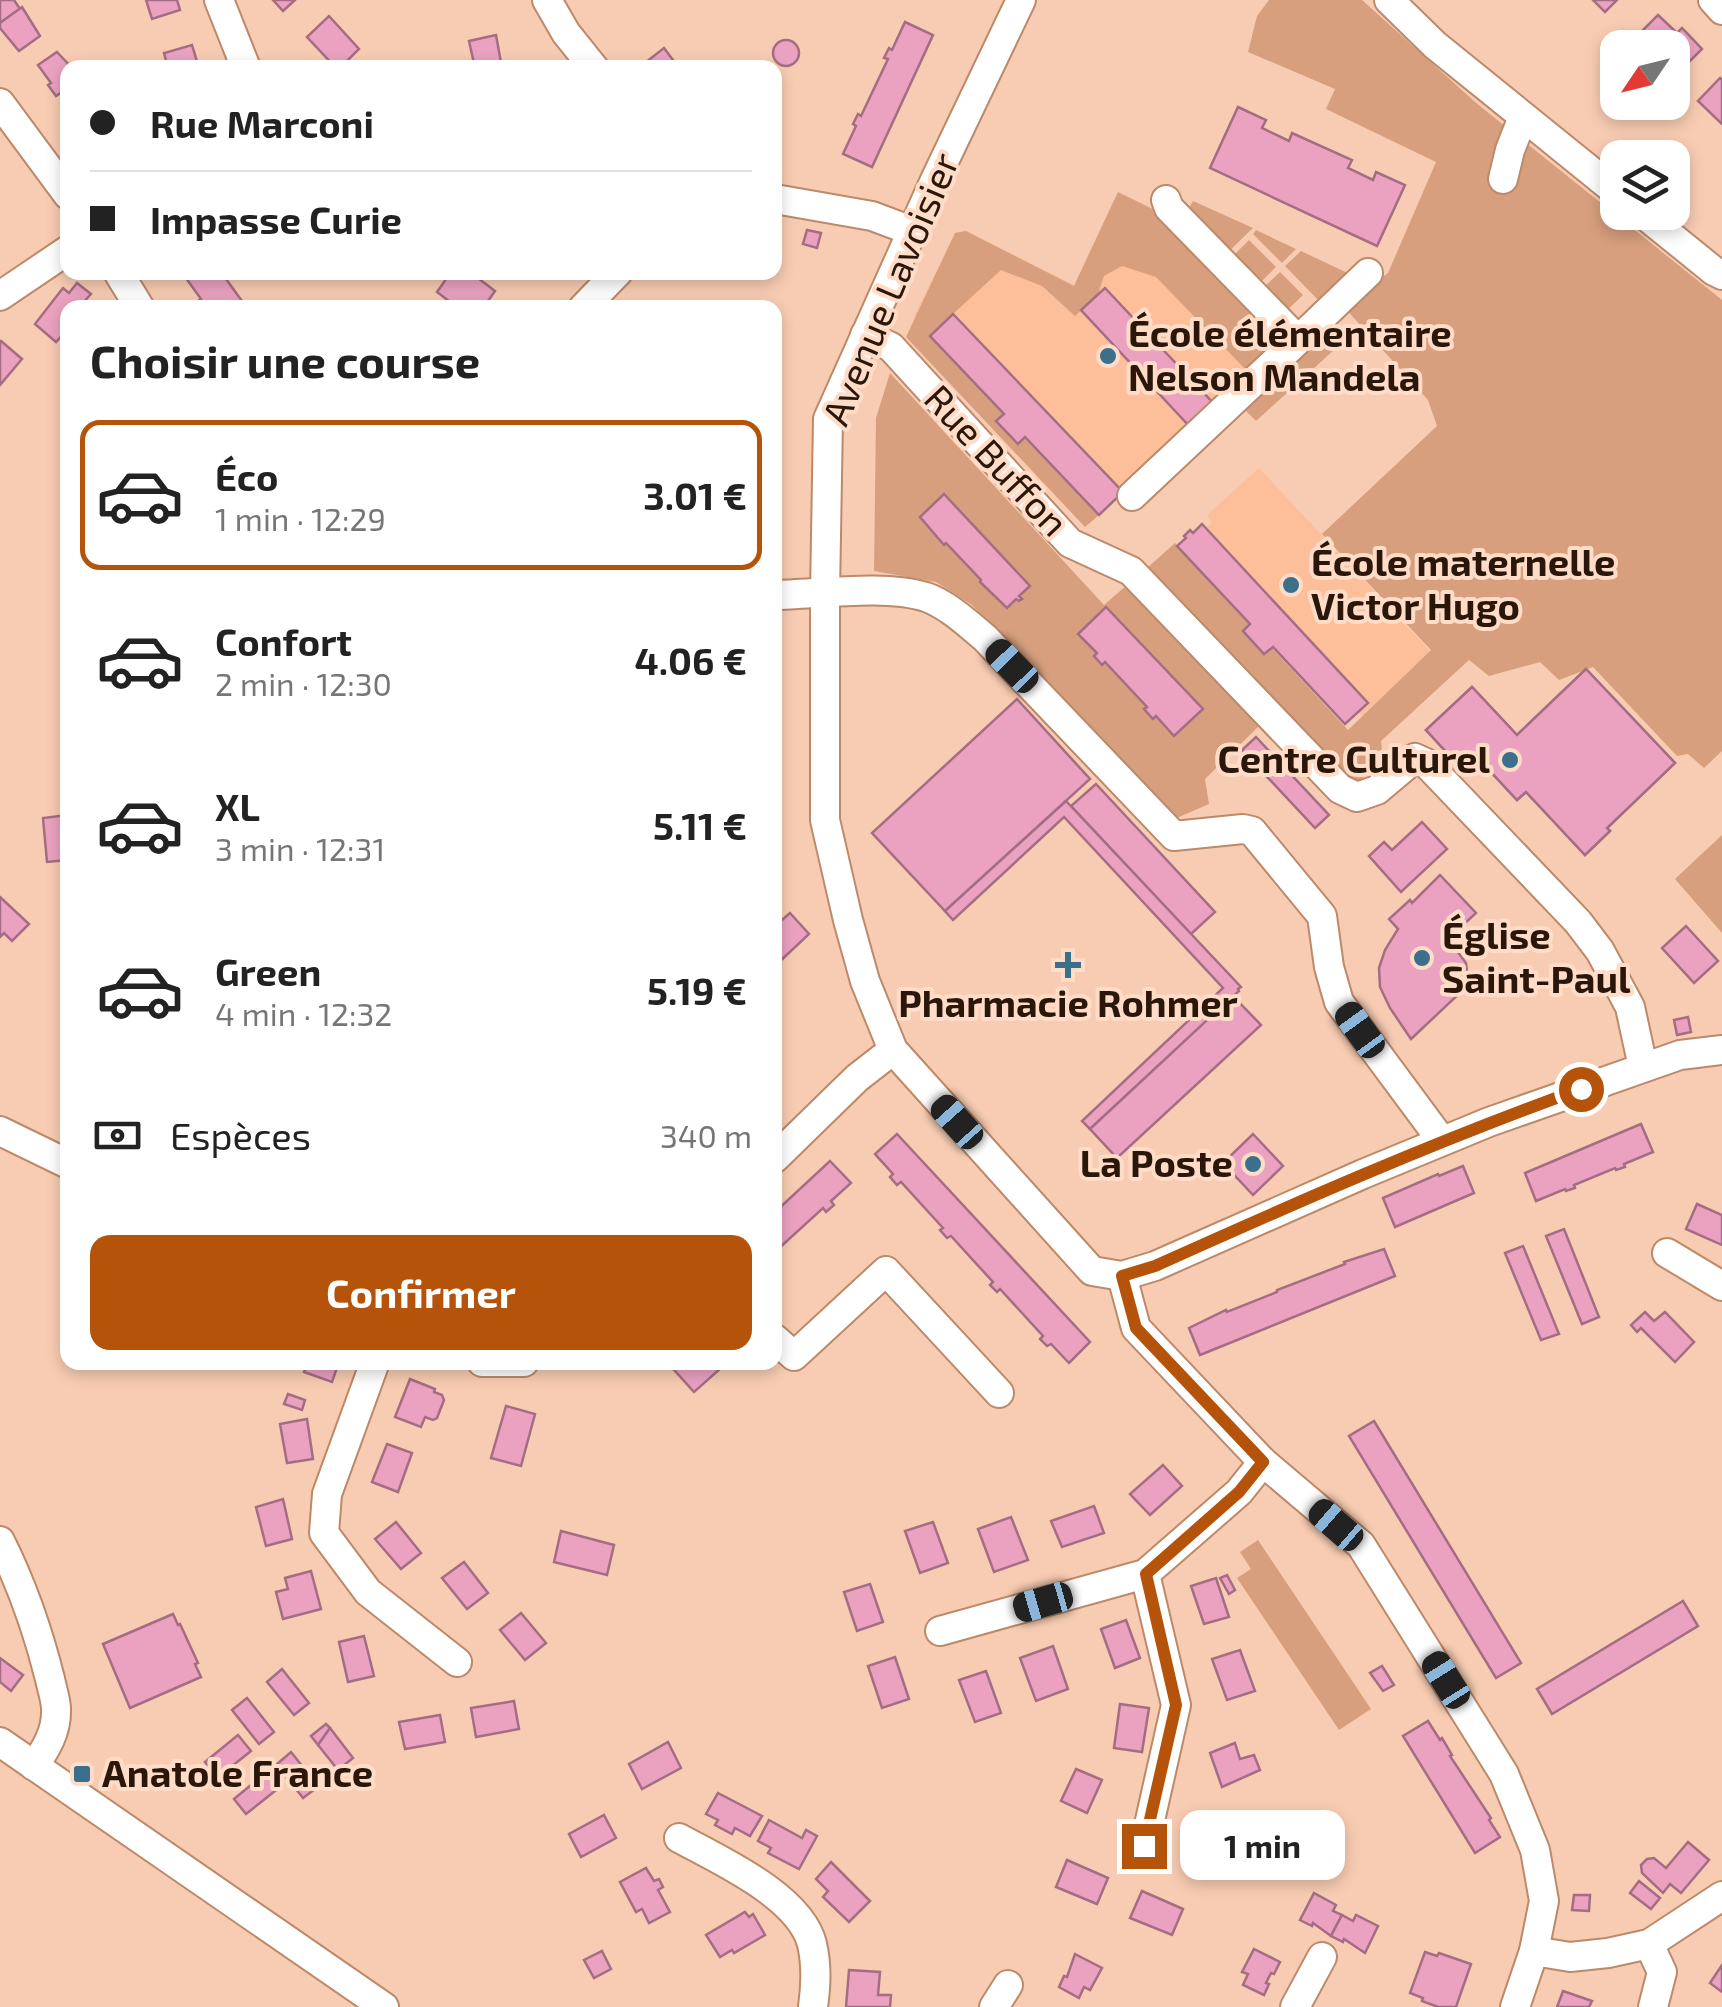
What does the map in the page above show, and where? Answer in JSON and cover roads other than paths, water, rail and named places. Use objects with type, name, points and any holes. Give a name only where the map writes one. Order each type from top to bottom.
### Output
[{"type":"street","points":[[219,0],[243,60]]},
{"type":"street","points":[[547,0],[588,60]]},
{"type":"street","name":"Avenue Lavoisier","points":[[892,1050],[865,981],[825,820],[828,419],[1021,0]]},
{"type":"street","points":[[1389,0],[1435,45],[1600,179]]},
{"type":"street","points":[[1713,0],[1722,10]]},
{"type":"street","points":[[0,103],[60,184]]},
{"type":"street","points":[[1503,179],[1523,117]]},
{"type":"street","points":[[782,200],[872,216],[912,231]]},
{"type":"street","points":[[1166,200],[1298,340]]},
{"type":"street","points":[[1663,230],[1722,275]]},
{"type":"street","points":[[0,296],[60,255]]},
{"type":"street","points":[[1132,496],[1368,273]]},
{"type":"street","points":[[592,300],[610,280]]},
{"type":"street","name":"Rue Buffon","points":[[866,335],[891,347],[1070,544],[1131,571],[1340,788],[1357,797],[1378,790],[1415,758],[1426,763],[1578,922],[1600,951],[1630,1007],[1642,1067]]},
{"type":"street","points":[[782,595],[890,590],[927,598],[956,614],[985,638],[1174,836],[1252,831],[1322,916],[1329,967],[1339,1002],[1442,1141]]},
{"type":"street","points":[[782,1151],[857,1078],[892,1050],[1092,1271],[1122,1276],[1155,1266],[1488,1122],[1680,1055],[1722,1050]]},
{"type":"street","points":[[0,1131],[60,1160]]},
{"type":"street","points":[[1667,1253],[1722,1286]]},
{"type":"street","points":[[782,1345],[794,1356],[886,1272],[999,1393]]},
{"type":"street","points":[[1122,1276],[1136,1328],[1263,1462],[1361,1546],[1504,1774],[1536,1850],[1544,1901],[1534,1951],[1515,2007]]},
{"type":"street","points":[[371,1370],[326,1494],[324,1533],[368,1592],[457,1662]]},
{"type":"street","points":[[940,1630],[1146,1574],[1239,1492],[1263,1462]]},
{"type":"street","points":[[0,1541],[18,1578],[42,1647],[56,1708],[53,1731],[34,1766]]},
{"type":"street","points":[[1144,1846],[1176,1705],[1146,1574]]},
{"type":"street","points":[[0,1742],[384,2007]]},
{"type":"street","points":[[678,1838],[788,1904],[811,1940],[817,1977],[813,2007]]},
{"type":"street","points":[[1534,1951],[1570,1956],[1649,1944],[1722,1896]]},
{"type":"street","points":[[1649,1944],[1662,1972],[1653,2007]]},
{"type":"street","points":[[1295,2007],[1322,1957]]},
{"type":"place","name":"École élémentaire Nelson Mandela","points":[[1108,356]]},
{"type":"place","name":"École maternelle Victor Hugo","points":[[1291,585]]},
{"type":"place","name":"Centre Culturel","points":[[1510,760]]},
{"type":"place","name":"Église Saint-Paul","points":[[1422,958]]},
{"type":"place","name":"Pharmacie Rohmer","points":[[1068,965]]},
{"type":"place","name":"La Poste","points":[[1253,1164]]},
{"type":"place","name":"Anatole France","points":[[82,1774]]}]
